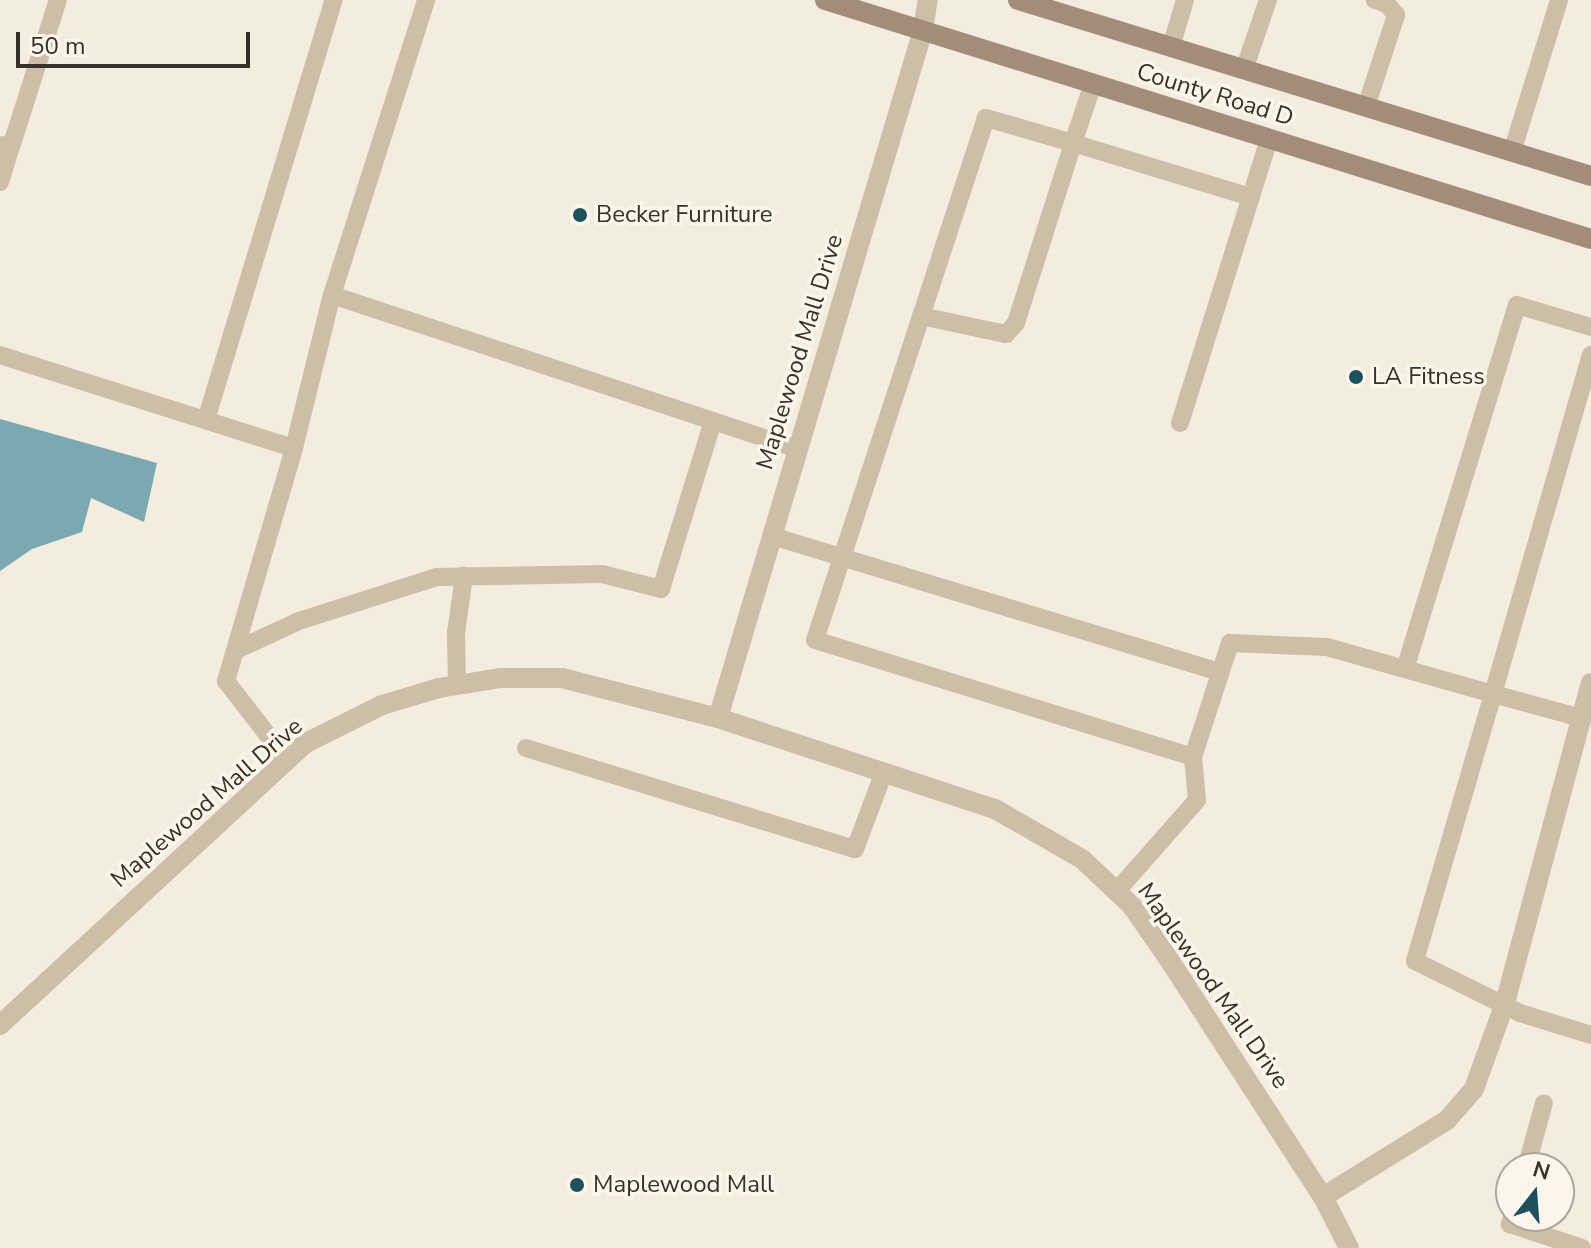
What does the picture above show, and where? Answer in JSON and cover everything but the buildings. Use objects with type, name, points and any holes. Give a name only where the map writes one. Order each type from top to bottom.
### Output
[{"type":"street","name":"County Road D","points":[[825,0],[1591,239]]},
{"type":"street","name":"Maplewood Mall Drive","points":[[718,718],[923,30],[928,0]]},
{"type":"street","name":"County Road D","points":[[1018,0],[1591,176]]},
{"type":"street","name":"Maplewood Mall Drive","points":[[3,1016],[306,743],[382,705],[457,685],[501,678],[562,678],[718,718],[995,809],[1082,859],[1132,906],[1172,964],[1323,1197],[1349,1248]]},
{"type":"street","points":[[1323,1197],[1447,1120],[1474,1089],[1505,1003],[1586,712],[1591,683]]},
{"type":"lane","points":[[0,182],[6,146],[58,0]]},
{"type":"lane","points":[[206,420],[334,0]]},
{"type":"lane","points":[[287,760],[226,681],[294,448],[332,295],[426,0]]},
{"type":"lane","points":[[1171,47],[1185,0]]},
{"type":"lane","points":[[1244,70],[1268,0]]},
{"type":"lane","points":[[1366,107],[1396,15],[1387,4],[1375,0]]},
{"type":"lane","points":[[1512,152],[1559,0]]},
{"type":"lane","points":[[921,316],[1006,334],[1016,323],[1093,84]]},
{"type":"lane","points":[[1193,757],[815,640],[986,118],[1251,197]]},
{"type":"lane","points":[[1180,423],[1269,139]]},
{"type":"lane","points":[[332,295],[798,449]]},
{"type":"lane","points":[[1405,669],[1517,305],[1591,327]]},
{"type":"lane","points":[[0,355],[294,448]]},
{"type":"lane","points":[[1591,355],[1415,961],[1520,1013],[1591,1035]]},
{"type":"lane","points":[[236,650],[313,617],[437,577],[602,574],[661,589],[713,421]]},
{"type":"lane","points":[[772,536],[1221,672]]},
{"type":"lane","points":[[457,685],[456,633],[464,576]]},
{"type":"lane","points":[[1116,892],[1197,800],[1193,757],[1230,643],[1327,647],[1493,694],[1586,712]]},
{"type":"lane","points":[[526,748],[855,849],[884,772]]},
{"type":"lane","points":[[1530,1152],[1544,1103]]},
{"type":"lane","points":[[1534,1232],[1582,1248]]},
{"type":"water","points":[[0,419],[157,463],[144,522],[91,498],[82,532],[32,549],[0,571]]},
{"type":"place","name":"Becker Furniture","points":[[580,215]]},
{"type":"place","name":"LA Fitness","points":[[1356,377]]},
{"type":"place","name":"Maplewood Mall","points":[[577,1185]]}]
